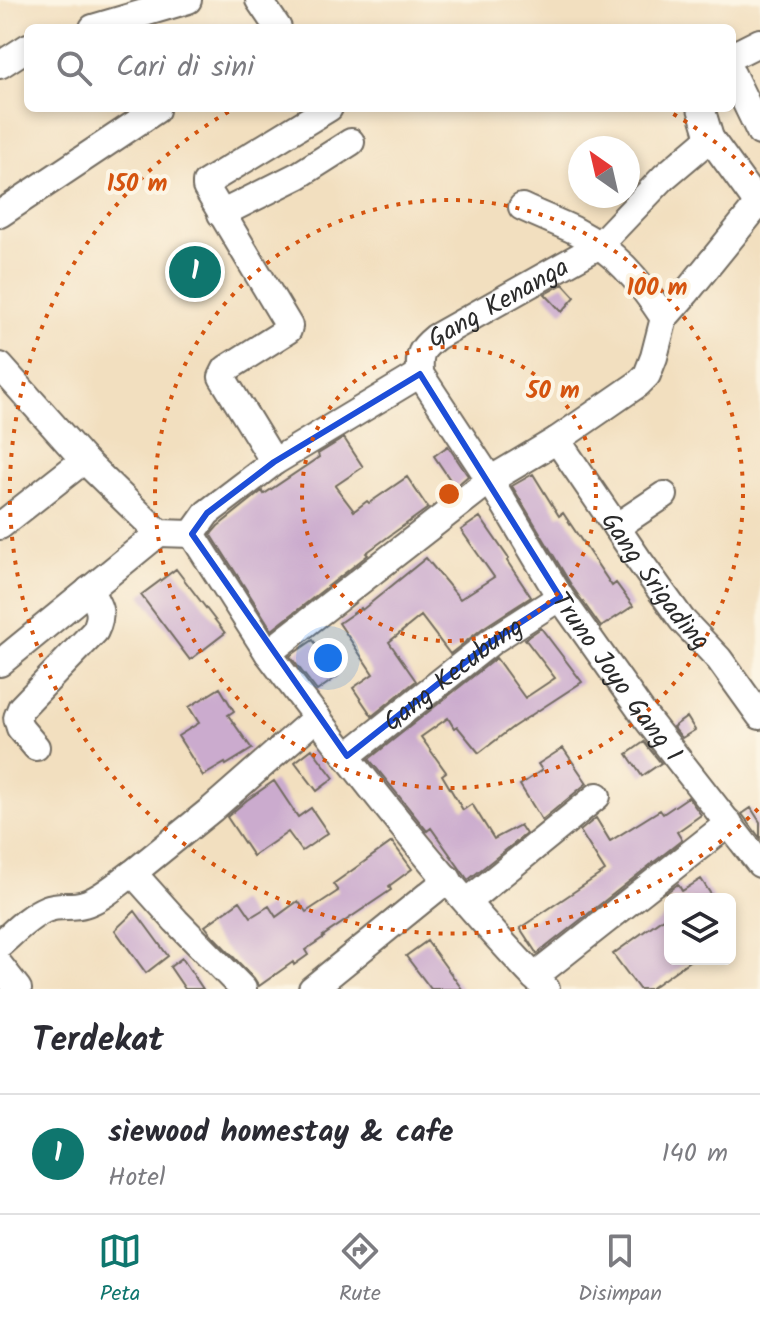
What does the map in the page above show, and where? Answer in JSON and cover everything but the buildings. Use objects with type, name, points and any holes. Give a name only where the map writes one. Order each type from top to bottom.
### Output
[{"type":"street","points":[[107,24],[188,0]]},
{"type":"street","points":[[259,0],[275,24]]},
{"type":"street","points":[[736,54],[760,42]]},
{"type":"street","points":[[0,65],[24,50]]},
{"type":"street","points":[[736,82],[760,132]]},
{"type":"street","points":[[0,214],[153,112]]},
{"type":"street","points":[[274,462],[222,377],[226,369],[288,330],[289,326],[221,214],[206,183],[322,112]]},
{"type":"street","points":[[268,653],[490,480],[557,440],[647,375],[664,318],[757,206],[710,138],[702,112]]},
{"type":"street","name":"Gang Kenanga","points":[[420,374],[419,356],[436,337],[598,246],[664,177],[710,138]]},
{"type":"street","points":[[221,214],[299,175],[351,142]]},
{"type":"street","points":[[522,207],[576,231],[616,259],[642,285],[664,318]]},
{"type":"street","points":[[0,366],[84,460],[159,533]]},
{"type":"street","points":[[192,534],[207,513],[274,462],[420,374]]},
{"type":"street","name":"Truno Joyo Gang I","points":[[420,374],[490,480],[560,597],[646,718],[760,864]]},
{"type":"street","name":"Gang Srigading","points":[[557,440],[682,620],[719,659],[760,716]]},
{"type":"street","points":[[0,526],[84,460]]},
{"type":"street","points":[[616,527],[664,495]]},
{"type":"street","points":[[0,663],[159,533],[192,534]]},
{"type":"street","points":[[192,534],[268,653],[347,756],[467,902],[540,983],[729,823]]},
{"type":"street","points":[[36,747],[20,728],[17,718],[21,708],[95,631],[100,620],[99,608],[89,590]]},
{"type":"street","name":"Gang Kecubung","points":[[347,756],[492,641],[560,597]]},
{"type":"street","points":[[0,944],[29,919],[47,909],[96,899],[133,873],[317,717]]},
{"type":"street","points":[[467,902],[597,796]]},
{"type":"street","points":[[133,873],[243,989]]},
{"type":"street","points":[[312,989],[448,879]]},
{"type":"street","points":[[0,966],[18,989]]},
{"type":"highlighted area","points":[[420,374],[560,597],[492,641],[347,756],[192,534],[207,513],[274,462]]},
{"type":"place","name":"siewood homestay & cafe","points":[[195,272]]}]
